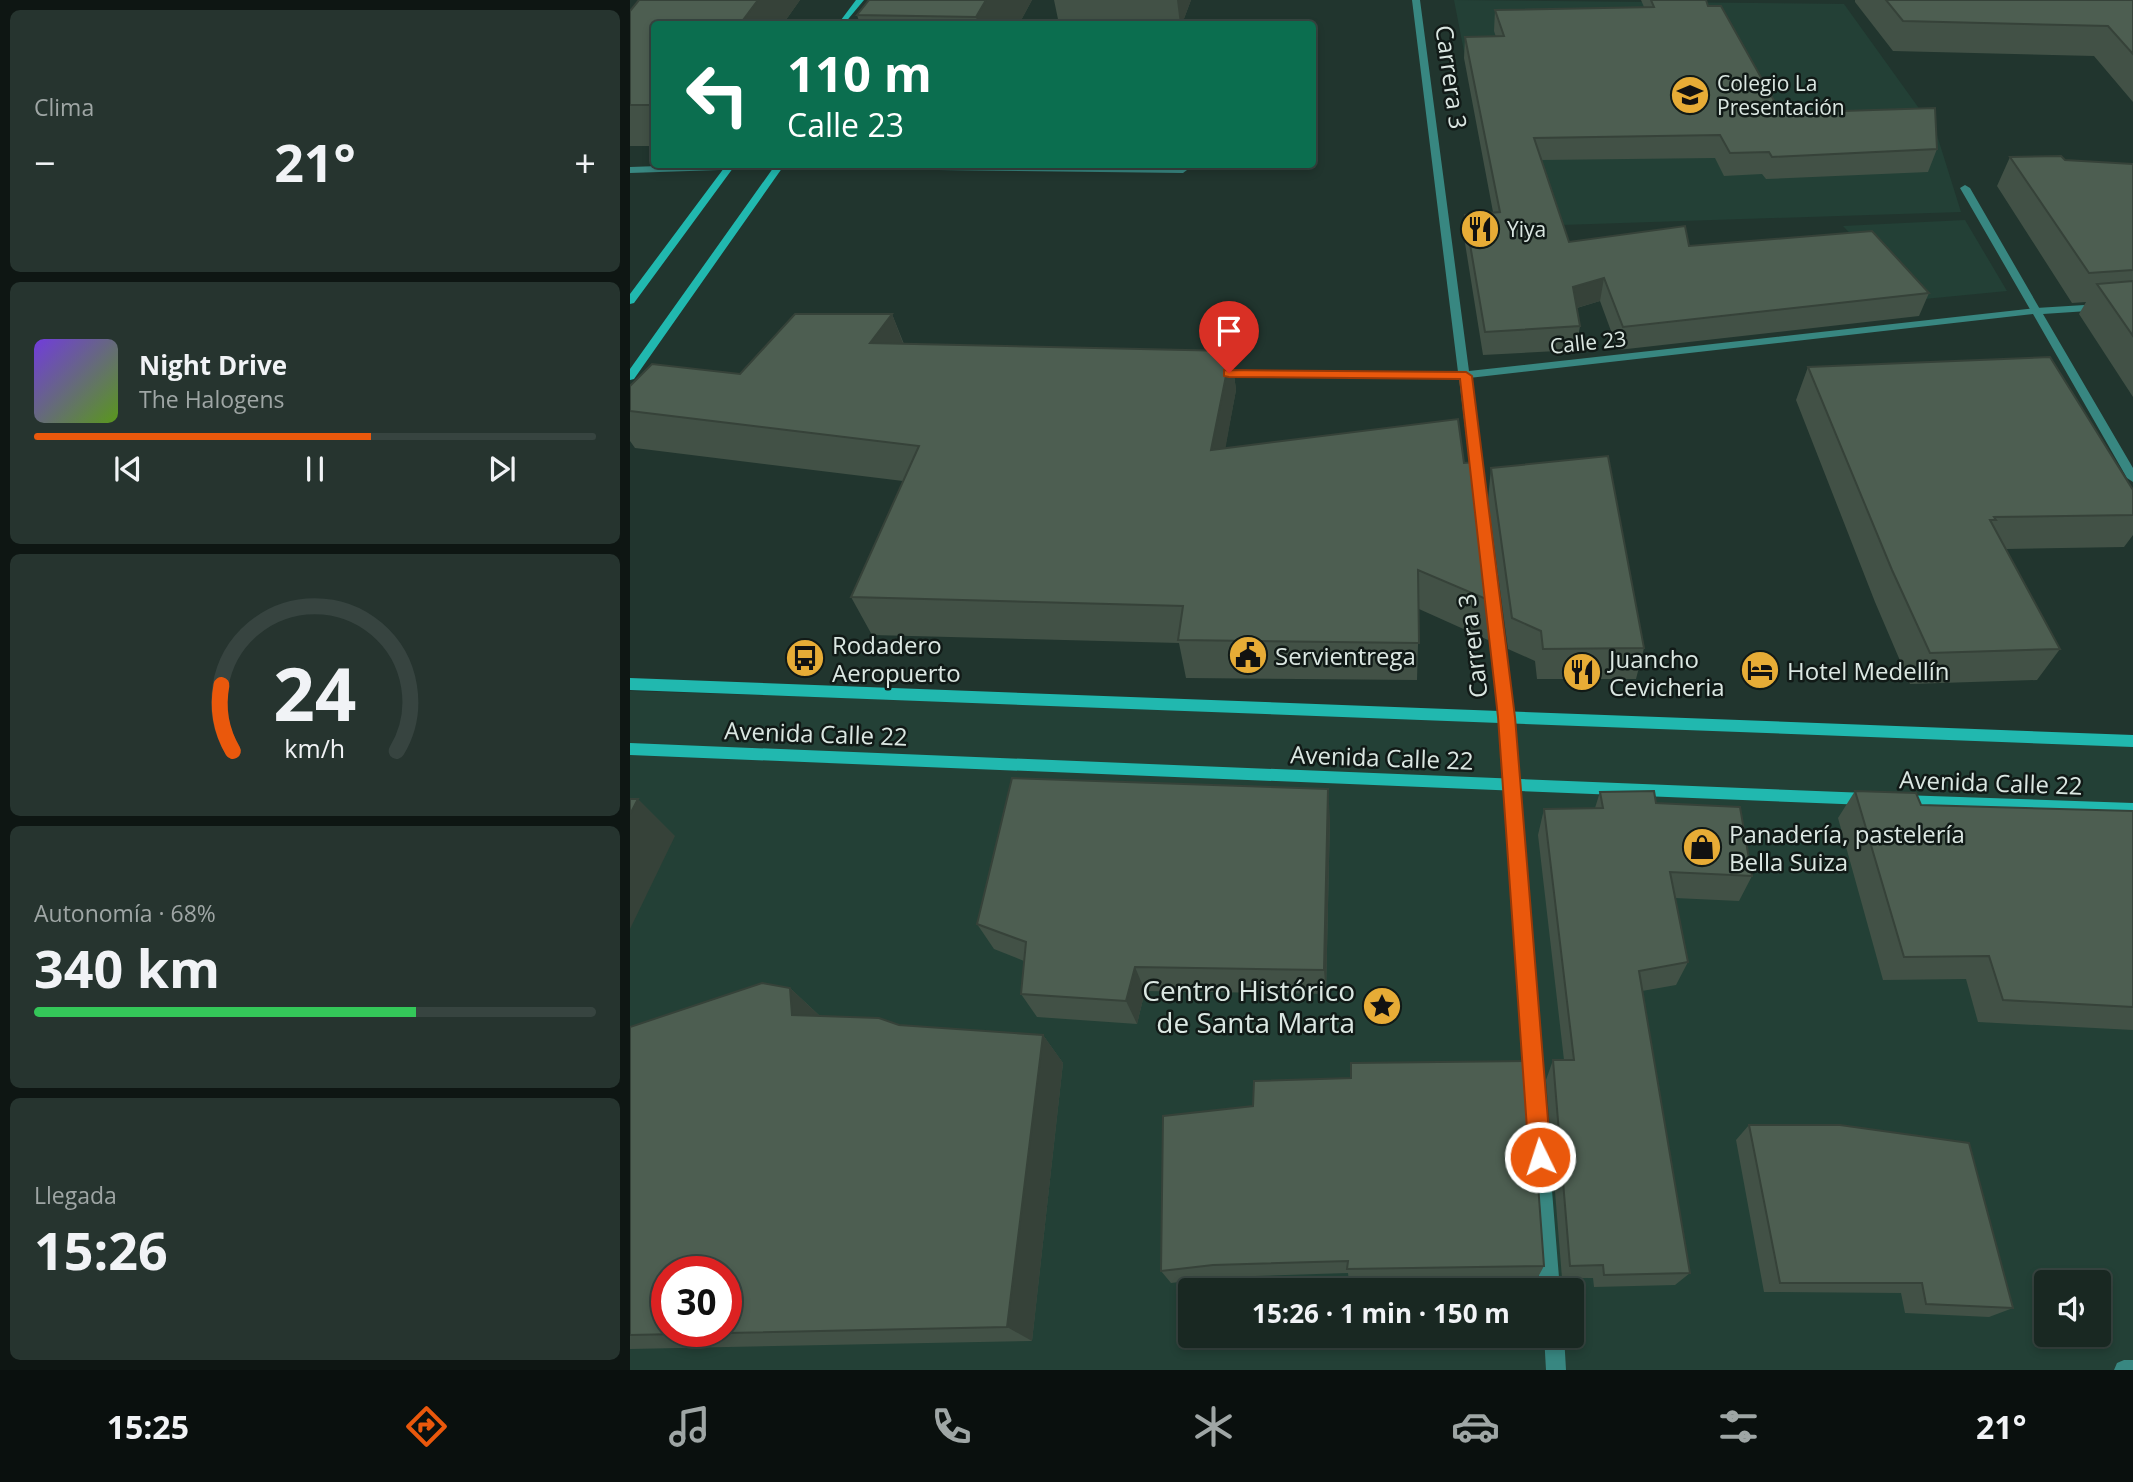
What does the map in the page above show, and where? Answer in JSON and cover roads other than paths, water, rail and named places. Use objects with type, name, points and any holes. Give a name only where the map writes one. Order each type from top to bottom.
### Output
[{"type":"street","points":[[843,21],[860,0]]},
{"type":"street","name":"Carrera 3","points":[[1416,0],[1466,376],[1507,717],[1549,1278]]},
{"type":"street","points":[[630,170],[671,168]]},
{"type":"street","points":[[630,301],[730,168]]},
{"type":"street","points":[[630,377],[779,168]]},
{"type":"street","points":[[1022,168],[1183,170]]},
{"type":"street","points":[[1965,188],[2133,478]]},
{"type":"street","name":"Calle 23","points":[[1208,373],[1466,376],[2036,311],[2133,305]]},
{"type":"street","name":"Avenida Calle 22","points":[[630,684],[2133,741]]},
{"type":"street","name":"Avenida Calle 22","points":[[630,748],[2133,810]]},
{"type":"street","points":[[1555,1348],[1556,1370]]},
{"type":"street","points":[[2124,1370],[2133,1370]]},
{"type":"place","name":"Colegio La Presentación","points":[[1690,95]]},
{"type":"place","name":"Yiya","points":[[1480,229]]},
{"type":"place","name":"Servientrega","points":[[1248,655]]},
{"type":"place","name":"Rodadero Aeropuerto","points":[[805,658]]},
{"type":"place","name":"Hotel Medellín","points":[[1760,670]]},
{"type":"place","name":"Juancho Cevicheria","points":[[1582,672]]},
{"type":"place","name":"Panadería, pastelería Bella Suiza","points":[[1702,847]]},
{"type":"place","name":"Centro Histórico de Santa Marta","points":[[1382,1006]]}]
